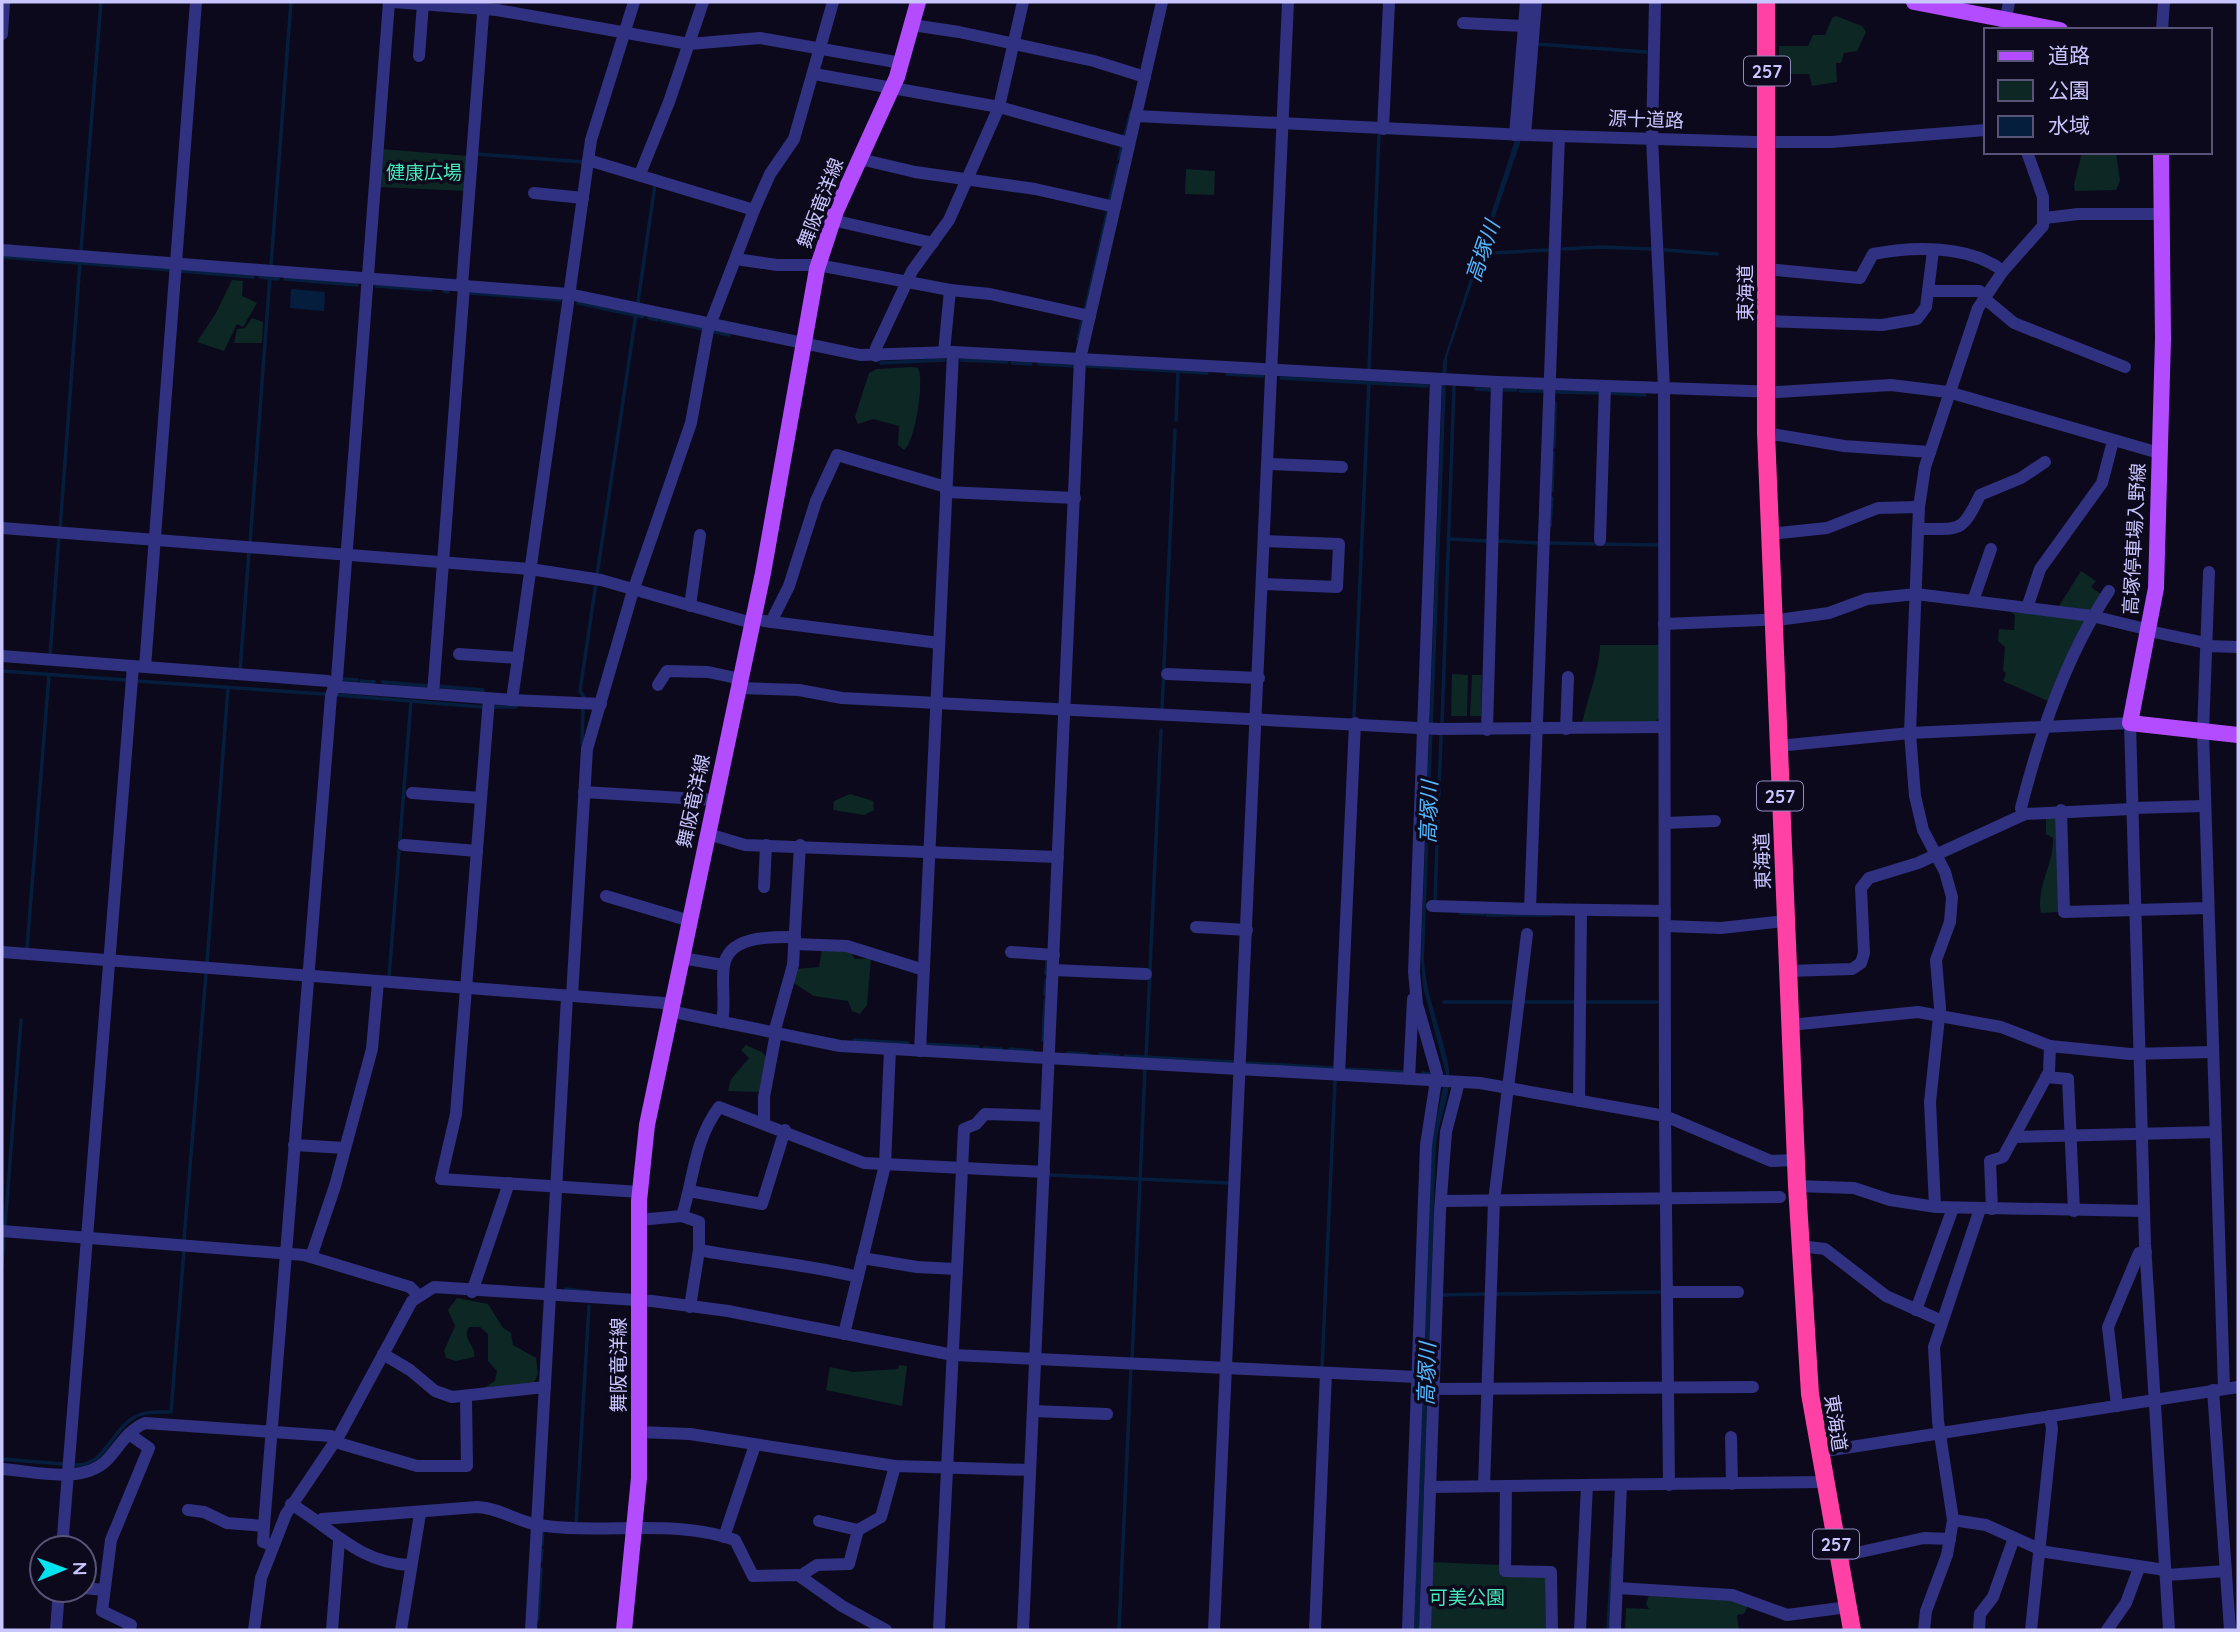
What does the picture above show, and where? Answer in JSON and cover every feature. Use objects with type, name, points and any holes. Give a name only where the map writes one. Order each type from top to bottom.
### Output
[{"type":"highway","name":"東海道","points":[[1766,2],[1766,433],[1795,1160],[1808,1377],[1824,1482],[1852,1630]]},
{"type":"main road","name":"舞阪竜洋線","points":[[624,1630],[635,1530],[639,1432],[639,1220],[647,1125],[740,683],[818,265],[832,220],[892,87],[918,2]]},
{"type":"main road","points":[[1914,2],[2005,25],[2038,28]]},
{"type":"main road","name":"高塚停車場入野線","points":[[2130,723],[2156,588],[2163,339],[2161,154]]},
{"type":"main road","points":[[2130,723],[2238,735]]},
{"type":"street","points":[[2,34],[4,2]]},
{"type":"street","points":[[63,1534],[109,961],[139,667],[155,540],[196,2]]},
{"type":"street","points":[[271,1545],[262,1542],[391,2],[483,5],[689,44],[751,38],[901,62]]},
{"type":"street","points":[[512,700],[588,160],[596,118],[634,2]]},
{"type":"street","points":[[640,174],[703,2]]},
{"type":"street","points":[[530,1630],[556,1186],[587,749],[635,590],[691,423],[710,323],[754,210],[771,174],[794,139],[833,2]]},
{"type":"street","points":[[876,356],[876,348],[907,281],[949,219],[999,107],[1023,2]]},
{"type":"street","points":[[1023,1630],[1080,359],[1162,2]]},
{"type":"street","points":[[1214,1630],[1288,2]]},
{"type":"street","points":[[1383,129],[1389,2]]},
{"type":"street","points":[[1520,135],[1526,2]]},
{"type":"street","points":[[1520,135],[1536,2]]},
{"type":"street","points":[[1655,2],[1652,138],[1664,388],[1665,1116],[1669,1485]]},
{"type":"street","points":[[2005,25],[2009,2]]},
{"type":"street","points":[[2162,28],[2164,2]]},
{"type":"street","points":[[419,56],[423,4]]},
{"type":"street","points":[[433,694],[483,5]]},
{"type":"street","points":[[1463,23],[1524,26]]},
{"type":"street","points":[[912,25],[1015,43],[1104,63],[1145,77]]},
{"type":"street","points":[[814,74],[999,107],[1129,143]]},
{"type":"street","name":"源十道路","points":[[1136,116],[1520,135],[1767,141],[1831,142],[1984,130]]},
{"type":"street","points":[[1530,909],[1559,136]]},
{"type":"street","points":[[1935,1206],[1930,1088],[1938,1015],[1936,960],[1950,922],[1952,902],[1949,880],[1935,855],[1917,808],[1910,733],[1919,507],[1930,452],[1976,313],[2003,271],[2040,232],[2045,218],[2043,197],[2028,154]]},
{"type":"street","points":[[860,159],[925,174],[967,178],[1115,208]]},
{"type":"street","points":[[588,160],[754,210]]},
{"type":"street","points":[[534,193],[583,198]]},
{"type":"street","points":[[2045,218],[2078,214],[2161,214]]},
{"type":"street","points":[[832,220],[933,243]]},
{"type":"street","points":[[2,250],[569,294],[804,345],[876,356],[948,352],[1497,382],[1765,391],[1891,385],[1948,392],[2159,453]]},
{"type":"street","points":[[1766,321],[1900,324],[1922,316],[1927,307],[1933,251]]},
{"type":"street","points":[[1766,269],[1857,279],[1863,277],[1873,254],[1933,251],[1978,255],[2003,271]]},
{"type":"street","points":[[736,259],[787,265],[818,265],[950,290],[990,294],[1090,316]]},
{"type":"street","points":[[920,1051],[946,489],[950,290]]},
{"type":"street","points":[[1928,291],[1979,291],[2014,323],[2125,367]]},
{"type":"street","points":[[1409,1079],[1428,729],[1441,379]]},
{"type":"street","points":[[1487,730],[1497,382]]},
{"type":"street","points":[[1600,540],[1605,386]]},
{"type":"street","points":[[1766,433],[1843,446],[1930,452]]},
{"type":"street","points":[[2027,608],[2040,569],[2102,483],[2113,441]]},
{"type":"street","points":[[771,622],[789,586],[816,502],[836,455],[946,489],[1075,498]]},
{"type":"street","points":[[1918,529],[1958,528],[1967,522],[1980,495],[2021,478],[2045,462]]},
{"type":"street","points":[[1268,464],[1342,467]]},
{"type":"street","points":[[1770,534],[1827,528],[1878,509],[1919,507]]},
{"type":"street","points":[[2,528],[530,569],[601,580],[752,621],[860,631],[939,643]]},
{"type":"street","points":[[690,606],[700,535]]},
{"type":"street","points":[[1263,583],[1337,587],[1339,544],[1265,541]]},
{"type":"street","points":[[1973,601],[1991,550]]},
{"type":"street","points":[[2209,572],[2203,732],[2215,1132],[2219,1390],[2230,1630]]},
{"type":"street","points":[[2023,815],[2021,808],[2044,726],[2092,616],[2109,591]]},
{"type":"street","points":[[1664,624],[1773,620],[1829,613],[1867,599],[1916,594],[2092,616],[2206,644],[2238,647]]},
{"type":"street","points":[[459,654],[518,658]]},
{"type":"street","points":[[2,656],[489,699],[601,704]]},
{"type":"street","points":[[658,685],[667,671],[708,672],[740,683],[842,698],[1355,723],[1428,729],[1664,727]]},
{"type":"street","points":[[1167,674],[1259,678]]},
{"type":"street","points":[[1566,729],[1568,677]]},
{"type":"street","points":[[489,699],[456,1114],[441,1179],[640,1192]]},
{"type":"street","points":[[1339,1075],[1355,723]]},
{"type":"street","points":[[1778,746],[1910,733],[2130,723],[2144,1212],[2169,1630]]},
{"type":"street","points":[[584,792],[715,800]]},
{"type":"street","points":[[412,793],[481,798]]},
{"type":"street","points":[[1787,971],[1857,967],[1864,953],[1863,884],[1869,878],[1935,855],[2023,815],[2061,810],[2205,806]]},
{"type":"street","points":[[2061,810],[2064,912],[2208,908]]},
{"type":"street","points":[[1665,823],[1715,821]]},
{"type":"street","points":[[708,834],[746,845],[1058,857]]},
{"type":"street","points":[[404,845],[477,851]]},
{"type":"street","points":[[764,887],[766,845]]},
{"type":"street","points":[[764,1123],[764,1097],[775,1033],[793,965],[800,845]]},
{"type":"street","points":[[606,896],[690,921]]},
{"type":"street","points":[[1432,906],[1581,912],[1665,911]]},
{"type":"street","points":[[1579,1101],[1581,912]]},
{"type":"street","points":[[1665,926],[1721,928],[1785,921]]},
{"type":"street","points":[[1196,927],[1247,929]]},
{"type":"street","points":[[1483,1486],[1494,1201],[1527,934]]},
{"type":"street","points":[[722,1022],[723,964],[734,949],[747,941],[795,941],[847,946],[923,970]]},
{"type":"street","points":[[2,952],[664,1003],[679,1013],[840,1046],[1457,1082],[1508,1088],[1665,1116],[1771,1161],[1795,1160]]},
{"type":"street","points":[[1011,953],[1054,955]]},
{"type":"street","points":[[682,958],[723,964]]},
{"type":"street","points":[[1053,970],[1146,974]]},
{"type":"street","points":[[311,1257],[372,1048],[378,982]]},
{"type":"street","points":[[1408,1630],[1426,1145],[1438,1081],[1415,988]]},
{"type":"street","points":[[1790,1025],[1906,1012],[2001,1027],[2050,1046],[2139,1054],[2212,1052]]},
{"type":"street","points":[[1924,1630],[1926,1611],[1950,1539],[1953,1520],[1940,1433],[1934,1347],[1986,1209],[1990,1161],[2003,1157],[2016,1137],[2046,1077],[2050,1046]]},
{"type":"street","points":[[844,1334],[885,1165],[890,1049]]},
{"type":"street","points":[[2046,1077],[2068,1079],[2074,1211]]},
{"type":"street","points":[[1425,1630],[1446,1132],[1457,1082]]},
{"type":"street","points":[[682,1216],[690,1191],[696,1150],[719,1107],[785,1130],[855,1160],[885,1165],[1044,1172]]},
{"type":"street","points":[[939,1630],[964,1129],[976,1124],[985,1115],[1046,1116]]},
{"type":"street","points":[[690,1191],[762,1204],[785,1130]]},
{"type":"street","points":[[2016,1137],[2215,1132]]},
{"type":"street","points":[[294,1145],[345,1148]]},
{"type":"street","points":[[471,1292],[509,1183]]},
{"type":"street","points":[[1797,1186],[1854,1188],[1889,1200],[1953,1208],[2144,1212]]},
{"type":"street","points":[[1443,1201],[1780,1198]]},
{"type":"street","points":[[1916,1310],[1953,1208]]},
{"type":"street","points":[[639,1220],[682,1216],[699,1222],[699,1250],[690,1307]]},
{"type":"street","points":[[2,1231],[311,1257],[410,1287],[418,1295]]},
{"type":"street","points":[[1800,1245],[1825,1249],[1886,1296],[1942,1321]]},
{"type":"street","points":[[699,1250],[766,1263],[814,1266],[858,1277]]},
{"type":"street","points":[[2117,1406],[2108,1327],[2139,1253],[2146,1252]]},
{"type":"street","points":[[862,1258],[911,1267],[956,1269]]},
{"type":"street","points":[[254,1630],[259,1587],[271,1545],[291,1504],[336,1441],[418,1295],[434,1287],[471,1292],[639,1300],[953,1355],[1417,1377]]},
{"type":"street","points":[[1667,1292],[1738,1292]]},
{"type":"street","points":[[383,1354],[410,1370],[435,1391],[466,1398],[545,1387]]},
{"type":"street","points":[[1315,1630],[1326,1373]]},
{"type":"street","points":[[1434,1389],[1753,1387]]},
{"type":"street","points":[[1819,1452],[2238,1387]]},
{"type":"street","points":[[2,1469],[79,1474],[100,1467],[137,1426],[153,1422],[331,1437],[336,1441],[417,1466],[467,1465],[466,1398]]},
{"type":"street","points":[[1033,1411],[1107,1414]]},
{"type":"street","points":[[2031,1630],[2052,1429],[2050,1416]]},
{"type":"street","points":[[639,1432],[690,1434],[895,1466],[1030,1470]]},
{"type":"street","points":[[129,1434],[149,1448],[111,1541],[102,1611],[131,1625],[129,1630]]},
{"type":"street","points":[[1731,1437],[1732,1484]]},
{"type":"street","points":[[723,1537],[755,1445]]},
{"type":"street","points":[[819,1521],[858,1530],[881,1517],[895,1466]]},
{"type":"street","points":[[1430,1487],[1824,1482]]},
{"type":"street","points":[[1580,1630],[1587,1485]]},
{"type":"street","points":[[1615,1630],[1621,1485]]},
{"type":"street","points":[[1506,1486],[1505,1571],[1551,1572],[1552,1630]]},
{"type":"street","points":[[291,1504],[319,1522],[339,1541],[386,1561],[409,1565]]},
{"type":"street","points":[[319,1522],[322,1519],[487,1508],[537,1525],[635,1530],[685,1528],[735,1540],[753,1576],[800,1576],[817,1565],[849,1564],[858,1530]]},
{"type":"street","points":[[188,1510],[204,1512],[227,1523],[264,1526]]},
{"type":"street","points":[[401,1630],[409,1565],[418,1534],[420,1514]]},
{"type":"street","points":[[1953,1520],[1986,1525],[2039,1550],[2166,1573],[2226,1571]]},
{"type":"street","points":[[1838,1557],[1924,1538],[1950,1539]]},
{"type":"street","points":[[1979,1630],[1980,1614],[1993,1597],[2014,1538]]},
{"type":"street","points":[[332,1630],[339,1541]]},
{"type":"street","points":[[2107,1630],[2126,1603],[2139,1568]]},
{"type":"street","points":[[800,1576],[842,1606],[886,1630]]},
{"type":"street","points":[[1617,1588],[1732,1595],[1787,1615],[1848,1607]]},
{"type":"street","points":[[98,1589],[104,1590]]},
{"type":"street","points":[[56,1630],[58,1604]]},
{"type":"green space","points":[[1836,16],[1862,26],[1866,32],[1857,51],[1844,53],[1841,63],[1836,63],[1837,82],[1812,86],[1809,74],[1779,74],[1779,46],[1808,46],[1813,35],[1825,35],[1832,18]]},
{"type":"green space","name":"健康広場","points":[[381,149],[469,156],[467,191],[378,187]]},
{"type":"green space","points":[[2082,154],[2116,154],[2120,181],[2116,190],[2075,191]]},
{"type":"green space","points":[[1186,169],[1215,171],[1214,195],[1185,194]]},
{"type":"green space","points":[[232,280],[243,281],[242,296],[257,303],[243,327],[237,324],[224,351],[197,342],[216,313]]},
{"type":"green space","points":[[252,318],[263,322],[262,343],[234,343],[237,329],[245,328]]},
{"type":"green space","points":[[918,368],[920,375],[920,397],[912,436],[904,450],[898,445],[899,426],[873,419],[858,424],[855,417],[869,373],[877,369]]},
{"type":"green space","points":[[2081,571],[2096,581],[2091,587],[2102,595],[2091,611],[2057,609]]},
{"type":"green space","points":[[2010,612],[2083,619],[2085,623],[2048,701],[2003,681],[2006,673],[2003,671],[2005,647],[1998,641],[1999,629],[2014,630],[2015,615]]},
{"type":"green space","points":[[1600,645],[1659,645],[1659,718],[1655,722],[1582,724],[1596,673]]},
{"type":"green space","points":[[1452,674],[1468,675],[1467,716],[1451,716]]},
{"type":"green space","points":[[1472,675],[1482,675],[1481,716],[1470,716]]},
{"type":"green space","points":[[850,794],[873,801],[874,810],[864,815],[833,810],[834,801]]},
{"type":"green space","points":[[2056,814],[2059,912],[2041,913],[2041,893],[2053,848],[2053,838],[2046,834],[2046,817]]},
{"type":"green space","points":[[822,949],[850,951],[855,959],[871,958],[867,1005],[860,1014],[852,1011],[848,1001],[814,996],[792,982],[796,969],[819,967]]},
{"type":"green space","points":[[746,1045],[762,1052],[766,1057],[759,1092],[728,1091],[731,1079],[749,1058],[741,1050]]},
{"type":"green space","points":[[457,1298],[488,1304],[503,1328],[511,1333],[513,1345],[536,1358],[538,1374],[534,1383],[484,1388],[495,1381],[497,1371],[488,1361],[488,1334],[480,1327],[469,1327],[467,1331],[474,1357],[456,1361],[446,1358],[444,1351],[455,1326],[448,1310]]},
{"type":"green space","points":[[899,1365],[907,1366],[902,1406],[826,1390],[830,1367],[853,1372],[898,1369]]},
{"type":"green space","name":"可美公園","points":[[1432,1562],[1500,1565],[1501,1576],[1546,1577],[1548,1630],[1429,1630]]},
{"type":"green space","points":[[1649,1595],[1723,1598],[1746,1604],[1747,1608],[1744,1614],[1737,1615],[1739,1630],[1625,1630],[1626,1608],[1649,1609],[1646,1604]]},
{"type":"water","name":"高塚川","points":[[1519,128],[1523,128],[1520,143],[1447,357],[1424,957],[1427,986],[1446,1056],[1449,1079],[1436,1145],[1419,1630],[1414,1630],[1431,1145],[1446,1074],[1423,987],[1421,957],[1443,362]]},
{"type":"water","points":[[291,289],[325,292],[324,311],[290,308]]},
{"type":"waterway","points":[[81,250],[101,2]]},
{"type":"waterway","points":[[271,265],[291,2]]},
{"type":"waterway","points":[[1536,44],[1646,52]]},
{"type":"waterway","points":[[1124,138],[1131,112]]},
{"type":"waterway","points":[[1369,369],[1379,135]]},
{"type":"waterway","points":[[1119,159],[1122,146]]},
{"type":"waterway","points":[[476,154],[584,162]]},
{"type":"waterway","points":[[1109,203],[1118,165]]},
{"type":"waterway","points":[[638,302],[655,184]]},
{"type":"waterway","points":[[1085,311],[1108,209]]},
{"type":"waterway","points":[[1563,249],[1651,249]]},
{"type":"waterway","name":"高塚川","points":[[1491,253],[1549,250]]},
{"type":"waterway","points":[[1665,250],[1717,254]]},
{"type":"waterway","points":[[2,257],[171,270]]},
{"type":"waterway","points":[[60,529],[80,262]]},
{"type":"waterway","points":[[181,271],[253,277]]},
{"type":"waterway","points":[[250,543],[270,276]]},
{"type":"waterway","points":[[260,277],[278,279]]},
{"type":"waterway","points":[[285,279],[357,285]]},
{"type":"waterway","points":[[376,286],[431,290]]},
{"type":"waterway","points":[[444,291],[448,292]]},
{"type":"waterway","points":[[470,293],[560,300]]},
{"type":"waterway","points":[[578,303],[643,317]]},
{"type":"waterway","points":[[597,575],[636,314]]},
{"type":"waterway","points":[[1078,339],[1083,317]]},
{"type":"waterway","points":[[649,318],[657,320]]},
{"type":"waterway","points":[[661,320],[703,329]]},
{"type":"waterway","points":[[711,331],[729,335]]},
{"type":"waterway","points":[[881,363],[944,360]]},
{"type":"waterway","points":[[961,360],[1007,362]]},
{"type":"waterway","points":[[1012,363],[1031,364]]},
{"type":"waterway","points":[[1039,364],[1075,366]]},
{"type":"waterway","points":[[1087,366],[1207,373]]},
{"type":"waterway","points":[[1176,420],[1178,372]]},
{"type":"waterway","points":[[1227,374],[1263,376]]},
{"type":"waterway","points":[[1281,378],[1427,386]]},
{"type":"waterway","points":[[1354,716],[1369,381]]},
{"type":"waterway","points":[[1442,723],[1454,387]]},
{"type":"waterway","points":[[1476,389],[1493,390]]},
{"type":"waterway","points":[[1501,390],[1516,390]]},
{"type":"waterway","points":[[1520,391],[1543,391]]},
{"type":"waterway","points":[[1557,392],[1601,393]]},
{"type":"waterway","points":[[1609,393],[1645,395]]},
{"type":"waterway","points":[[1554,447],[1555,403]]},
{"type":"waterway","points":[[1162,709],[1175,430]]},
{"type":"waterway","points":[[1552,491],[1553,452]]},
{"type":"waterway","points":[[1550,526],[1552,498]]},
{"type":"waterway","points":[[50,656],[59,536]]},
{"type":"waterway","points":[[1448,539],[1488,541]]},
{"type":"waterway","points":[[1498,541],[1539,543]]},
{"type":"waterway","points":[[1549,543],[1657,545]]},
{"type":"waterway","points":[[240,671],[249,551]]},
{"type":"waterway","points":[[585,699],[580,691],[596,583]]},
{"type":"waterway","points":[[2,671],[126,680]]},
{"type":"waterway","points":[[27,948],[49,675]]},
{"type":"waterway","points":[[343,679],[357,680]]},
{"type":"waterway","points":[[136,681],[324,694]]},
{"type":"waterway","points":[[361,681],[374,682]]},
{"type":"waterway","points":[[383,682],[429,686]]},
{"type":"waterway","points":[[436,686],[483,690]]},
{"type":"waterway","points":[[207,963],[228,688]]},
{"type":"waterway","points":[[338,695],[483,707]]},
{"type":"waterway","points":[[389,977],[411,701]]},
{"type":"waterway","points":[[493,707],[516,707]]},
{"type":"waterway","points":[[582,744],[583,709]]},
{"type":"waterway","points":[[1146,1058],[1161,730]]},
{"type":"waterway","name":"高塚川","points":[[1435,900],[1441,736]]},
{"type":"waterway","points":[[1460,913],[1483,914]]},
{"type":"waterway","points":[[1487,915],[1551,915]]},
{"type":"waterway","points":[[1046,974],[1047,962]]},
{"type":"waterway","points":[[184,1240],[206,974]]},
{"type":"waterway","points":[[1045,994],[1046,980]]},
{"type":"waterway","points":[[1043,1040],[1045,1000]]},
{"type":"waterway","points":[[1444,1002],[1512,1002]]},
{"type":"waterway","points":[[1524,1002],[1577,1002]]},
{"type":"waterway","points":[[1583,1002],[1657,1002]]},
{"type":"waterway","points":[[5,1226],[21,1020]]},
{"type":"waterway","points":[[854,1040],[908,1043]]},
{"type":"waterway","points":[[925,1044],[978,1047]]},
{"type":"waterway","points":[[984,1048],[1001,1049]]},
{"type":"waterway","points":[[1010,1049],[1032,1051]]},
{"type":"waterway","points":[[1068,1053],[1087,1054]]},
{"type":"waterway","points":[[1100,1054],[1118,1056]]},
{"type":"waterway","points":[[1125,1056],[1235,1062]]},
{"type":"waterway","points":[[1247,1063],[1335,1068]]},
{"type":"waterway","points":[[1132,1360],[1145,1069]]},
{"type":"waterway","points":[[1344,1069],[1405,1072]]},
{"type":"waterway","points":[[1423,1073],[1431,1074]]},
{"type":"waterway","points":[[1322,1368],[1335,1081]]},
{"type":"waterway","points":[[1050,1175],[1229,1183]]},
{"type":"waterway","points":[[2,1267],[4,1236]]},
{"type":"waterway","points":[[75,1465],[94,1460],[133,1418],[146,1413],[171,1412],[184,1250]]},
{"type":"waterway","points":[[566,1289],[590,1292]]},
{"type":"waterway","points":[[1496,1294],[1660,1292]]},
{"type":"waterway","points":[[1443,1295],[1486,1294]]},
{"type":"waterway","points":[[576,1524],[589,1306]]},
{"type":"waterway","points":[[1119,1630],[1131,1368]]},
{"type":"waterway","points":[[2,1459],[63,1464]]},
{"type":"waterway","points":[[542,1545],[543,1530]]},
{"type":"waterway","points":[[541,1561],[542,1550]]},
{"type":"waterway","points":[[1608,1630],[1612,1559]]},
{"type":"waterway","points":[[538,1619],[541,1569]]}]
